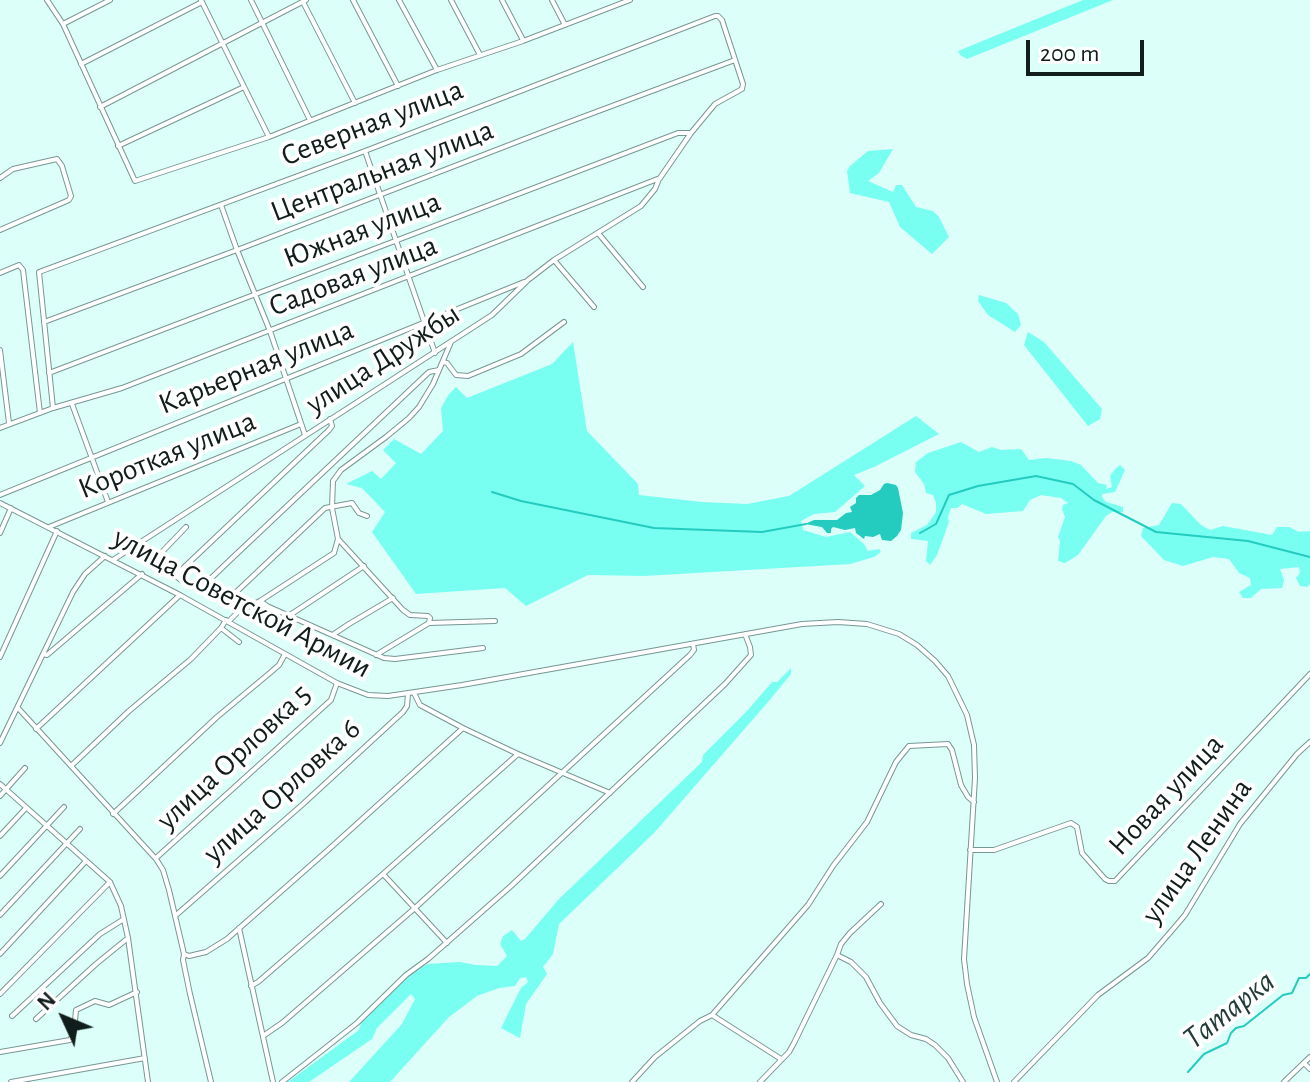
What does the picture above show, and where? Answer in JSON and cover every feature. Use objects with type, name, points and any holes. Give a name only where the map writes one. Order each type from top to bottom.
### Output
[{"type":"street","points":[[47,0],[63,24],[135,181],[269,137],[437,70],[630,0]]},
{"type":"street","points":[[63,24],[110,0]]},
{"type":"street","points":[[251,0],[310,121]]},
{"type":"street","points":[[100,107],[304,0],[355,103]]},
{"type":"street","points":[[353,0],[398,86]]},
{"type":"street","points":[[399,0],[437,70]]},
{"type":"street","points":[[451,0],[480,55]]},
{"type":"street","points":[[502,0],[523,41]]},
{"type":"street","points":[[552,0],[565,25]]},
{"type":"street","points":[[603,0],[608,9]]},
{"type":"street","points":[[81,64],[202,1],[269,137]]},
{"type":"street","name":"Северная улица","points":[[53,408],[39,272],[715,16],[722,20],[742,89],[715,104],[691,133]]},
{"type":"street","name":"Центральная улица","points":[[44,322],[735,60]]},
{"type":"street","points":[[118,146],[244,87]]},
{"type":"street","name":"Южная улица","points":[[49,373],[678,133],[691,133]]},
{"type":"street","points":[[660,178],[691,133]]},
{"type":"street","points":[[365,151],[435,353]]},
{"type":"street","points":[[0,178],[13,169],[57,159],[71,196],[69,200],[0,230]]},
{"type":"street","name":"улица Дружбы","points":[[113,560],[498,310],[554,260],[641,206],[660,178]]},
{"type":"street","name":"Садовая улица","points":[[0,428],[53,408],[122,388],[660,178]]},
{"type":"street","points":[[221,205],[270,331],[305,436]]},
{"type":"street","points":[[598,233],[643,287]]},
{"type":"street","points":[[554,260],[594,307]]},
{"type":"street","points":[[0,273],[19,265],[23,270],[40,413]]},
{"type":"street","name":"Карьерная улица","points":[[0,495],[528,280]]},
{"type":"street","points":[[443,362],[458,376],[468,376],[521,354],[564,322]]},
{"type":"street","points":[[70,766],[191,659],[239,611],[260,601],[334,553],[338,539],[332,508],[333,481],[341,470],[409,418],[427,396],[451,342]]},
{"type":"street","points":[[0,350],[9,423]]},
{"type":"street","points":[[201,590],[429,372],[439,370]]},
{"type":"street","points":[[72,404],[108,502]]},
{"type":"street","points":[[177,577],[329,430],[332,426],[330,419]]},
{"type":"street","name":"Короткая улица","points":[[49,527],[301,424]]},
{"type":"street","name":"улица Советской Армии","points":[[0,503],[142,574],[337,683],[368,695],[408,694],[802,624],[867,624],[899,634],[917,645],[948,676],[967,715],[974,745],[965,970],[978,1030],[997,1082]]},
{"type":"street","points":[[228,603],[325,508],[352,503],[359,513],[367,516]]},
{"type":"street","points":[[0,533],[11,508]]},
{"type":"street","points":[[186,527],[154,563],[239,611]]},
{"type":"street","points":[[0,657],[57,531]]},
{"type":"street","points":[[338,539],[407,614],[428,616],[429,623]]},
{"type":"street","points":[[0,743],[73,592],[85,574],[105,556]]},
{"type":"street","points":[[289,616],[364,566]]},
{"type":"street","points":[[43,654],[47,655],[142,574]]},
{"type":"street","points":[[36,729],[180,595]]},
{"type":"street","points":[[334,636],[393,598]]},
{"type":"street","points":[[260,601],[376,655],[395,659],[483,648]]},
{"type":"street","points":[[376,655],[429,623],[495,621]]},
{"type":"street","points":[[221,628],[239,642]]},
{"type":"street","points":[[282,1082],[357,1023],[406,975],[447,943],[725,684],[751,655],[745,634]]},
{"type":"street","points":[[263,1036],[415,908],[690,655],[694,650],[693,644]]},
{"type":"street","points":[[113,814],[217,717],[279,665],[285,654]]},
{"type":"street","name":"Новая улица","points":[[970,850],[994,850],[1071,823],[1077,827],[1082,853],[1105,879],[1115,881],[1310,674]]},
{"type":"street","name":"улица Орловка 5","points":[[156,859],[331,700],[337,683]]},
{"type":"street","points":[[414,693],[420,705]]},
{"type":"street","points":[[408,694],[407,706],[420,705],[518,754],[610,793]]},
{"type":"street","name":"улица Орловка 6","points":[[175,916],[303,804],[407,706]]},
{"type":"street","points":[[18,708],[156,859],[166,879],[211,1082]]},
{"type":"street","points":[[184,954],[189,956],[214,948],[239,928],[463,728]]},
{"type":"street","name":"улица Ленина","points":[[1014,1082],[1098,995],[1148,958],[1185,915],[1240,824],[1310,742]]},
{"type":"street","points":[[632,1082],[655,1057],[712,1015],[808,905],[867,822],[896,762],[909,746],[948,744],[961,785],[974,802]]},
{"type":"street","points":[[251,986],[518,754]]},
{"type":"street","points":[[0,796],[25,768]]},
{"type":"street","points":[[0,784],[110,882],[121,906],[128,938],[148,1082]]},
{"type":"street","points":[[0,876],[64,807]]},
{"type":"street","points":[[0,836],[26,808]]},
{"type":"street","points":[[0,915],[80,829]]},
{"type":"street","points":[[0,954],[86,861]]},
{"type":"street","points":[[383,874],[447,943]]},
{"type":"street","points":[[0,994],[110,882]]},
{"type":"street","points":[[760,1082],[794,1043],[841,944],[881,904]]},
{"type":"street","points":[[12,1016],[100,934],[124,919]]},
{"type":"street","points":[[239,928],[273,1082]]},
{"type":"street","points":[[36,1019],[128,938]]},
{"type":"street","points":[[837,955],[851,962],[866,977],[897,1026],[935,1045],[948,1058],[963,1082]]},
{"type":"street","points":[[0,1052],[70,1040],[74,1032],[75,1013],[82,1006],[95,1001],[109,1005],[137,992]]},
{"type":"street","points":[[712,1015],[781,1059]]},
{"type":"street","points":[[1284,1082],[1310,1057]]},
{"type":"street","points":[[11,1082],[145,1058]]},
{"type":"street","points":[[1304,1063],[1310,1069]]},
{"type":"shaded area","points":[[1083,0],[1113,0],[967,59],[958,51]]},
{"type":"shaded area","points":[[893,149],[879,173],[868,181],[893,192],[896,185],[902,185],[916,207],[933,211],[939,217],[949,237],[932,254],[900,227],[889,202],[850,193],[847,171],[850,166],[868,151]]},
{"type":"shaded area","points":[[979,295],[1006,303],[1018,314],[1021,325],[1015,332],[988,315],[978,301]]},
{"type":"shaded area","points":[[1028,332],[1044,342],[1102,409],[1100,419],[1088,426],[1024,345]]},
{"type":"shaded area","points":[[573,342],[587,431],[638,484],[639,495],[747,504],[789,496],[916,416],[939,434],[854,475],[865,486],[835,512],[814,514],[801,521],[803,530],[826,537],[850,532],[868,551],[879,549],[881,552],[874,557],[850,564],[644,576],[588,575],[526,606],[505,588],[416,594],[372,532],[385,512],[362,488],[346,484],[372,471],[381,479],[396,463],[383,450],[394,439],[421,454],[443,431],[441,408],[456,387],[467,398],[552,364]]},
{"type":"shaded area","points":[[961,442],[979,452],[992,447],[1021,449],[1029,460],[1046,458],[1071,461],[1081,465],[1098,483],[1107,485],[1106,489],[1112,487],[1110,476],[1120,465],[1125,470],[1115,492],[1102,494],[1102,497],[1106,502],[1123,507],[1123,512],[1112,512],[1106,516],[1078,555],[1065,563],[1058,561],[1058,537],[1065,517],[1062,509],[1068,503],[1061,498],[1041,495],[1030,500],[1023,511],[986,514],[962,504],[951,508],[937,555],[930,565],[926,561],[928,541],[911,539],[911,533],[927,525],[936,512],[933,495],[926,493],[924,484],[915,472],[916,462],[928,453]]},
{"type":"shaded area","points":[[887,483],[898,488],[903,513],[901,530],[891,541],[882,540],[880,534],[865,536],[864,539],[855,528],[845,530],[833,527],[831,533],[827,533],[822,527],[805,524],[814,520],[837,520],[852,512],[850,507],[859,495],[871,495]]},
{"type":"shaded area","points":[[1172,503],[1181,504],[1210,530],[1223,526],[1272,535],[1277,527],[1310,531],[1310,584],[1300,586],[1296,578],[1300,573],[1299,567],[1280,569],[1284,580],[1282,588],[1261,589],[1251,598],[1243,598],[1239,592],[1251,585],[1250,578],[1239,573],[1229,559],[1213,557],[1183,566],[1164,560],[1141,536],[1143,528],[1159,525]]},
{"type":"shaded area","points":[[791,668],[791,674],[768,702],[654,833],[559,924],[553,954],[543,967],[547,974],[526,1004],[520,1038],[501,1028],[521,988],[528,982],[526,977],[520,978],[515,986],[477,996],[449,1017],[390,1082],[349,1082],[402,1024],[415,999],[411,994],[377,1028],[372,1039],[309,1082],[288,1082],[359,1030],[362,1020],[415,970],[428,964],[460,962],[497,966],[507,956],[500,944],[503,936],[512,930],[521,941],[525,939],[559,899],[702,762],[703,755],[772,682],[777,682]]},
{"type":"waterway","points":[[920,533],[936,524],[949,495],[978,486],[1036,476],[1073,484],[1094,500],[1156,532],[1248,541],[1310,557]]},
{"type":"waterway","points":[[492,492],[521,501],[654,528],[762,532],[806,524]]},
{"type":"waterway","name":"Татарка","points":[[1188,1072],[1204,1054],[1227,1043],[1236,1028],[1244,1026],[1283,995],[1292,993],[1299,978],[1310,974]]}]
